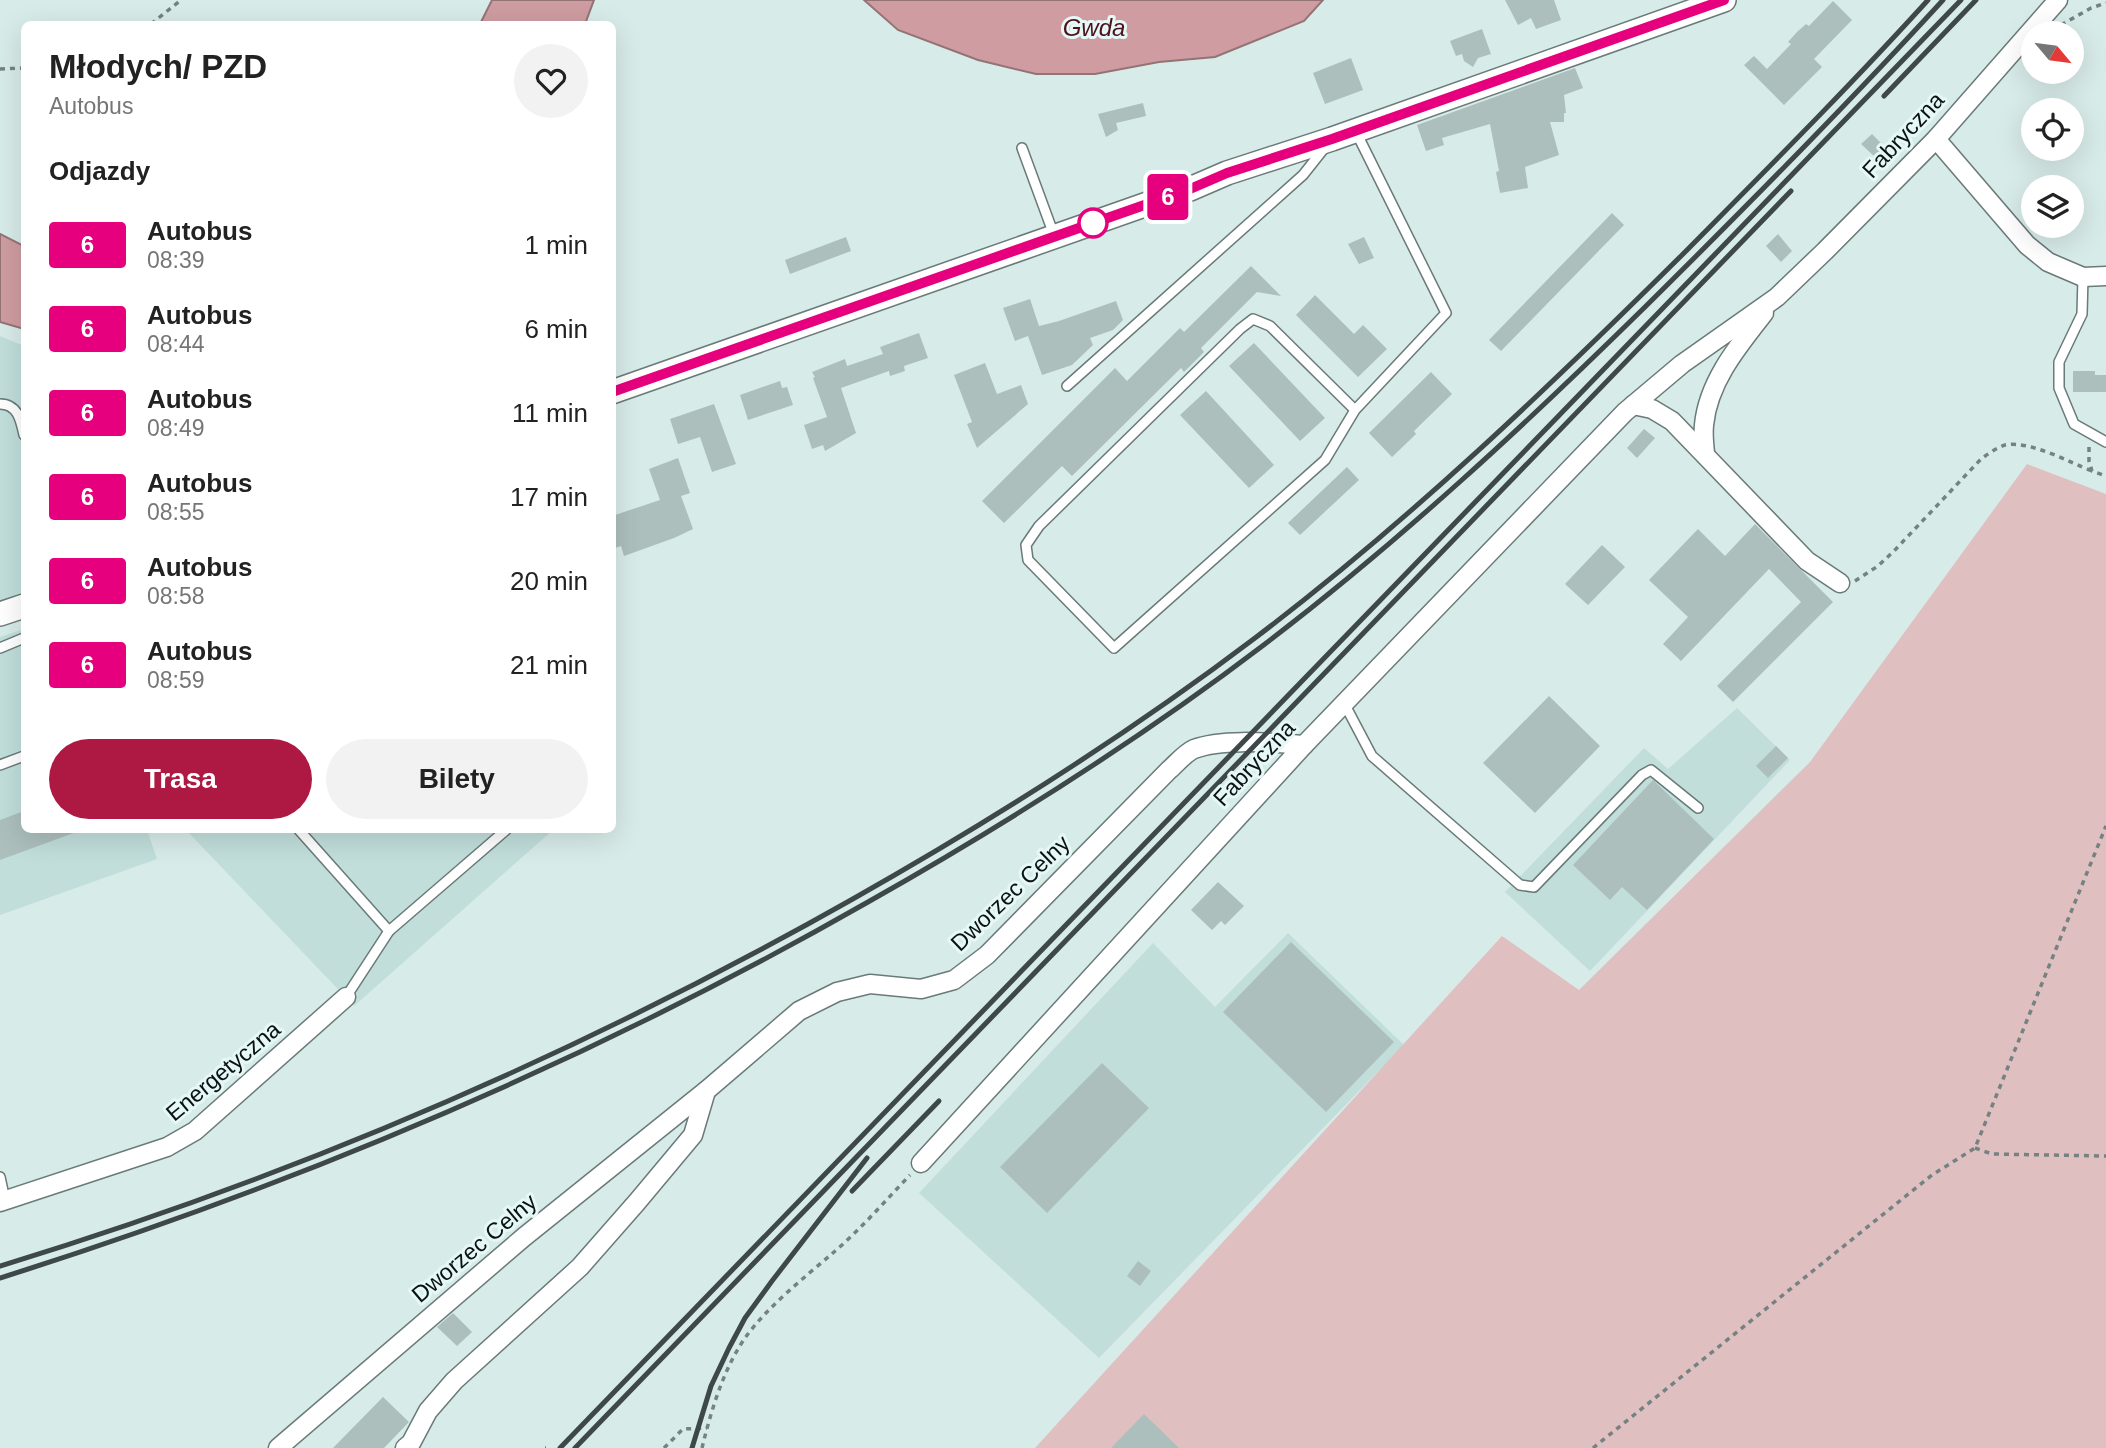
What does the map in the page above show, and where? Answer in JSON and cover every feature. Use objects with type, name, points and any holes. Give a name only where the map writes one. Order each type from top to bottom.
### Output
[{"type":"street","points":[[616,391],[1724,0]]},
{"type":"street","name":"Fabryczna","points":[[1705,453],[1703,426],[1709,398],[1715,383],[1743,339],[1777,297],[1936,139],[2058,0]]},
{"type":"street","points":[[1936,139],[2027,245],[2048,262],[2083,277],[2106,276]]},
{"type":"street","name":"Fabryczna","points":[[921,1163],[1304,745],[1633,405],[1682,364],[1777,297]]},
{"type":"street","points":[[1633,405],[1662,413],[1672,421],[1807,561],[1840,583]]},
{"type":"street","points":[[0,614],[21,607]]},
{"type":"street","name":"Dworzec Celny","points":[[278,1448],[524,1237],[799,1011],[836,992],[870,984],[921,989],[954,980],[987,955],[1159,780],[1192,750],[1242,743],[1304,745]]},
{"type":"street","name":"Energetyczna","points":[[3,1201],[167,1147],[195,1131],[346,998]]},
{"type":"street","points":[[405,1448],[411,1443],[428,1411],[454,1381],[579,1267],[637,1202],[693,1135],[706,1090]]},
{"type":"lane","points":[[1355,130],[1446,313],[1355,410],[1325,460],[1114,648],[1028,560],[1026,545],[1039,526],[1253,319],[1270,326],[1355,410]]},
{"type":"lane","points":[[1067,386],[1303,175],[1332,139]]},
{"type":"lane","points":[[1022,148],[1054,237]]},
{"type":"lane","points":[[2083,277],[2082,314],[2059,362],[2059,387],[2074,424],[2106,442]]},
{"type":"lane","points":[[0,404],[7,404],[19,414],[21,422]]},
{"type":"lane","points":[[0,648],[21,639]]},
{"type":"lane","points":[[1344,703],[1372,756],[1520,885],[1534,887],[1642,775],[1651,771],[1698,808]]},
{"type":"lane","points":[[0,765],[21,757]]},
{"type":"lane","points":[[302,833],[389,931]]},
{"type":"lane","points":[[346,998],[389,931],[503,833]]},
{"type":"lane","points":[[0,1177],[3,1201]]},
{"type":"path","points":[[155,21],[181,0]]},
{"type":"path","points":[[2067,21],[2106,3]]},
{"type":"path","points":[[0,69],[21,68]]},
{"type":"path","points":[[2090,434],[2089,461],[2092,471]]},
{"type":"path","points":[[1840,583],[1851,583],[1878,566],[1980,459],[1995,450],[2005,446],[2028,446],[2106,476]]},
{"type":"path","points":[[1593,1448],[1932,1175],[1975,1148],[2106,825]]},
{"type":"path","points":[[1975,1148],[1992,1154],[2106,1156]]},
{"type":"path","points":[[702,1448],[727,1372],[745,1339],[767,1312],[836,1251],[921,1163]]},
{"type":"path","points":[[664,1448],[683,1429],[707,1428]]},
{"type":"shaded area","points":[[0,336],[21,345],[21,595],[0,602]]},
{"type":"shaded area","points":[[2027,464],[2106,494],[2106,1448],[1035,1448],[1502,936],[1579,990],[1810,762]]},
{"type":"shaded area","points":[[21,630],[21,833],[148,833],[157,859],[0,915],[0,637]]},
{"type":"shaded area","points":[[1737,708],[1790,760],[1590,971],[1505,892],[1644,748],[1668,769]]},
{"type":"shaded area","points":[[189,833],[550,833],[354,1006]]},
{"type":"shaded area","points":[[1288,933],[1404,1045],[1099,1358],[919,1193],[1153,943],[1215,1007]]},
{"type":"water","points":[[492,0],[594,0],[586,21],[482,21]]},
{"type":"water","name":"Gwda","points":[[864,0],[1323,0],[1304,21],[1215,57],[1159,62],[1095,74],[1036,74],[978,60],[898,30]]},
{"type":"water","points":[[0,234],[21,244],[21,328],[0,322]]},
{"type":"building","points":[[1505,0],[1554,0],[1561,20],[1536,29],[1531,18],[1518,25]]},
{"type":"building","points":[[1833,1],[1852,20],[1814,59],[1822,67],[1784,105],[1744,65],[1754,56],[1767,69],[1791,44],[1788,42],[1797,32],[1806,24],[1809,26]]},
{"type":"building","points":[[1482,29],[1491,54],[1478,58],[1473,67],[1464,61],[1462,54],[1456,56],[1450,41]]},
{"type":"building","points":[[1351,58],[1363,90],[1325,104],[1313,73]]},
{"type":"building","points":[[1575,68],[1583,88],[1564,95],[1564,122],[1550,122],[1559,155],[1525,167],[1528,188],[1500,193],[1496,172],[1499,171],[1490,124],[1442,138],[1444,145],[1426,151],[1417,125]]},
{"type":"building","points":[[1143,103],[1146,116],[1116,123],[1118,130],[1106,137],[1098,114]]},
{"type":"building","points":[[1872,134],[1885,147],[1875,157],[1861,144]]},
{"type":"building","points":[[1612,213],[1624,225],[1501,351],[1489,340]]},
{"type":"building","points":[[1778,234],[1792,251],[1781,262],[1766,246]]},
{"type":"building","points":[[846,237],[851,251],[790,274],[785,260]]},
{"type":"building","points":[[1364,237],[1374,258],[1359,264],[1348,244]]},
{"type":"building","points":[[1251,266],[1281,296],[1257,292],[1201,348],[1204,352],[1184,372],[1181,368],[1072,476],[1062,466],[1004,523],[982,501],[1115,368],[1127,381],[1180,328],[1184,332]]},
{"type":"building","points":[[1315,295],[1354,334],[1363,325],[1387,349],[1358,377],[1296,315]]},
{"type":"building","points":[[1030,299],[1039,326],[1116,301],[1123,320],[1113,330],[1090,338],[1093,345],[1072,365],[1042,375],[1028,336],[1015,341],[1003,308]]},
{"type":"building","points":[[919,333],[928,358],[904,366],[905,371],[890,376],[889,371],[841,388],[856,433],[825,451],[823,445],[812,449],[804,425],[827,417],[812,372],[845,359],[847,366],[883,354],[880,347]]},
{"type":"building","points":[[1254,343],[1325,418],[1300,441],[1229,366]]},
{"type":"building","points":[[985,363],[997,394],[1021,385],[1028,404],[977,448],[967,424],[972,422],[954,375]]},
{"type":"building","points":[[2073,371],[2095,371],[2095,375],[2106,375],[2106,392],[2073,392]]},
{"type":"building","points":[[1431,372],[1452,394],[1392,457],[1369,433]]},
{"type":"building","points":[[780,381],[782,388],[787,387],[793,405],[748,420],[740,395]]},
{"type":"building","points":[[1206,391],[1274,465],[1249,488],[1180,415]]},
{"type":"building","points":[[714,404],[736,464],[712,472],[700,437],[678,444],[670,419]]},
{"type":"building","points":[[1644,429],[1655,438],[1637,458],[1627,448]]},
{"type":"building","points":[[678,458],[690,493],[681,496],[693,529],[624,556],[621,546],[616,548],[616,515],[660,500],[649,469]]},
{"type":"building","points":[[1347,467],[1359,480],[1300,535],[1288,523]]},
{"type":"building","points":[[1755,524],[1833,602],[1733,702],[1717,686],[1801,602],[1769,569],[1681,661],[1663,644],[1688,617],[1649,580],[1698,529],[1725,556]]},
{"type":"building","points":[[1602,545],[1625,567],[1588,605],[1565,584]]},
{"type":"building","points":[[1549,696],[1600,746],[1535,813],[1483,763]]},
{"type":"building","points":[[1776,746],[1788,758],[1768,778],[1756,766]]},
{"type":"building","points":[[1653,780],[1714,839],[1647,910],[1622,887],[1610,900],[1573,865]]},
{"type":"building","points":[[21,812],[21,833],[74,833],[0,860],[0,820]]},
{"type":"building","points":[[1218,882],[1244,906],[1225,925],[1221,921],[1212,930],[1191,910]]},
{"type":"building","points":[[1291,942],[1394,1042],[1326,1112],[1223,1012]]},
{"type":"building","points":[[1102,1063],[1149,1108],[1047,1213],[1000,1167]]},
{"type":"building","points":[[1138,1261],[1151,1271],[1140,1286],[1127,1276]]},
{"type":"building","points":[[453,1313],[472,1332],[457,1346],[437,1327]]},
{"type":"building","points":[[383,1397],[409,1422],[384,1448],[333,1448]]},
{"type":"building","points":[[1144,1414],[1179,1448],[1111,1448]]},
{"type":"railway","points":[[0,1266],[111,1231],[328,1151],[542,1059],[749,956],[851,900],[1058,776],[1158,709],[1255,638],[1312,594],[1422,501],[1580,355],[1683,254],[1928,0]]},
{"type":"railway","points":[[0,1278],[113,1241],[335,1159],[552,1065],[659,1014],[868,902],[1071,780],[1169,714],[1265,644],[1461,481],[1684,268],[1833,117],[1943,0]]},
{"type":"railway","points":[[560,1448],[1961,0]]},
{"type":"railway","points":[[1884,96],[1976,0]]},
{"type":"railway","points":[[575,1448],[1791,191]]},
{"type":"railway","points":[[852,1191],[939,1101]]},
{"type":"railway","points":[[692,1448],[711,1386],[745,1318],[867,1158]]},
{"type":"bus line","name":"6","points":[[616,391],[1724,0]]}]
